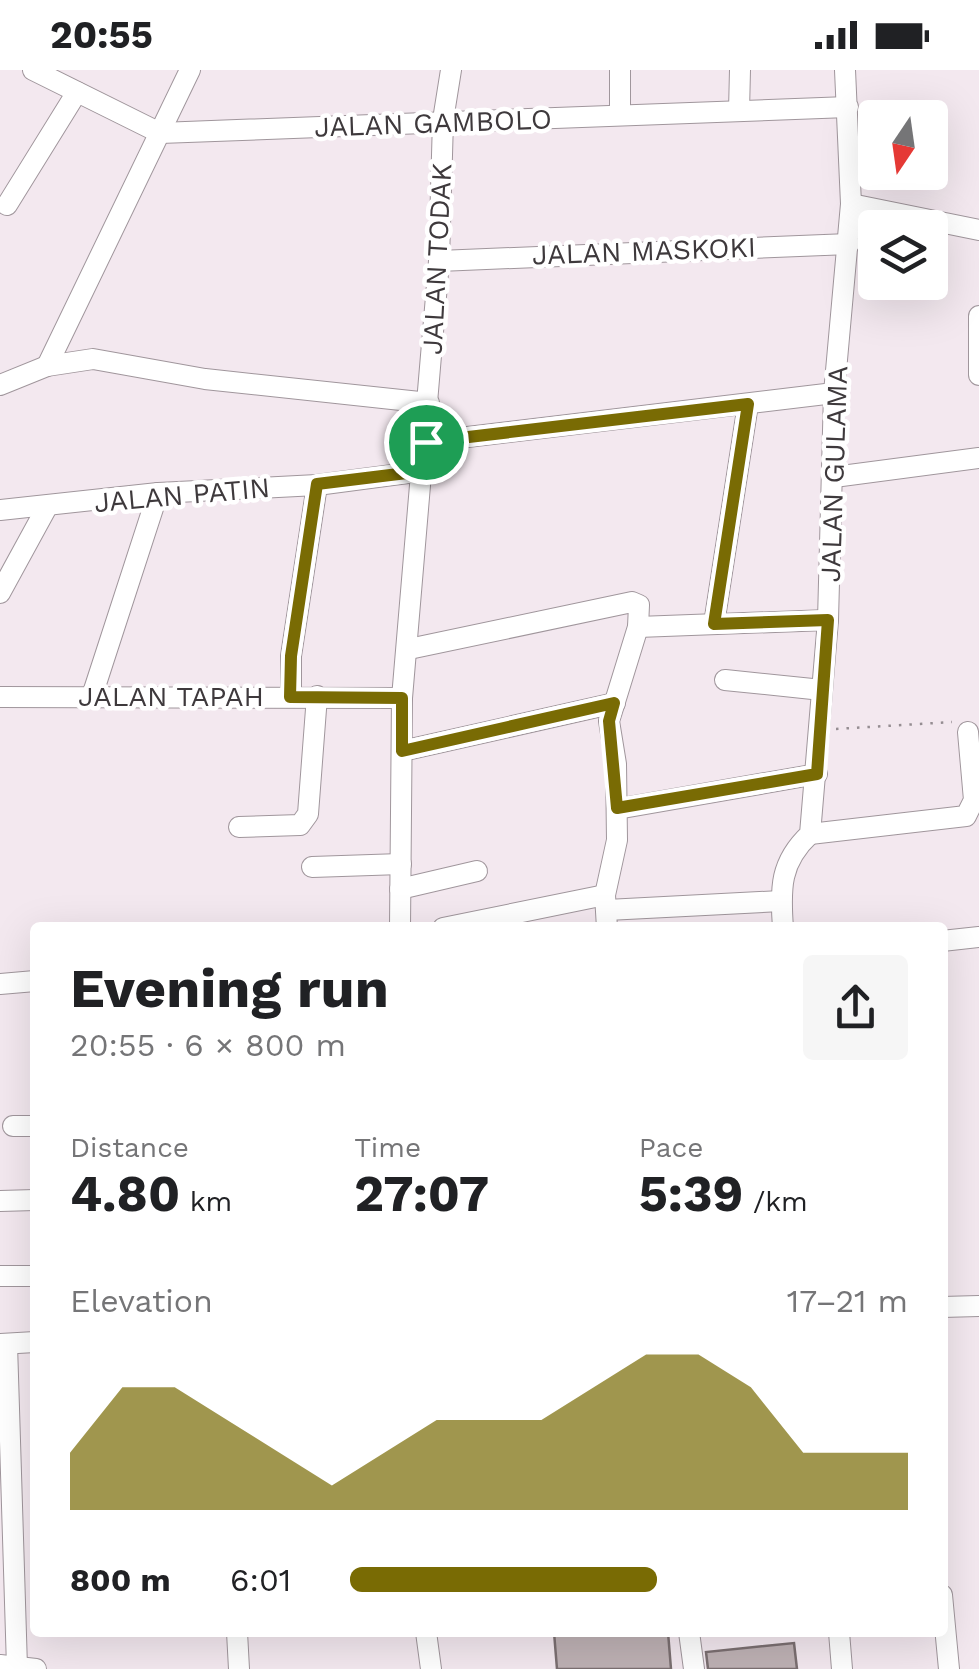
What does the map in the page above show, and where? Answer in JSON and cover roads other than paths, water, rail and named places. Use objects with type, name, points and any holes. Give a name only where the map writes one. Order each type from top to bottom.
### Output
[{"type":"street","name":"JALAN GAMBOLO","points":[[34,70],[160,133],[848,107]]},
{"type":"street","points":[[47,366],[190,70]]},
{"type":"street","name":"JALAN TODAK","points":[[400,922],[402,698],[410,649],[439,261],[444,120],[451,70]]},
{"type":"street","points":[[620,70],[620,114]]},
{"type":"street","points":[[739,111],[740,70]]},
{"type":"street","name":"JALAN GULAMA","points":[[783,922],[781,877],[788,858],[810,834],[817,774],[828,620],[834,393],[851,204],[846,70]]},
{"type":"street","points":[[7,204],[77,92]]},
{"type":"street","points":[[851,204],[979,230]]},
{"type":"street","name":"JALAN MASKOKI","points":[[439,261],[849,244]]},
{"type":"street","points":[[979,316],[979,375]]},
{"type":"street","points":[[4,378],[93,359],[205,380],[428,402]]},
{"type":"street","points":[[426,442],[834,393]]},
{"type":"street","points":[[714,624],[748,404]]},
{"type":"street","points":[[834,477],[979,458]]},
{"type":"street","name":"JALAN PATIN","points":[[0,510],[158,493],[317,484],[423,471]]},
{"type":"street","points":[[290,697],[291,656],[317,484]]},
{"type":"street","points":[[92,696],[158,493]]},
{"type":"street","points":[[0,593],[47,507]]},
{"type":"street","points":[[410,649],[632,602],[640,608],[638,627],[609,721],[618,840],[607,911]]},
{"type":"street","points":[[638,627],[828,620]]},
{"type":"street","points":[[726,680],[822,690]]},
{"type":"street","points":[[239,827],[300,824],[308,814],[317,696]]},
{"type":"street","name":"JALAN TAPAH","points":[[0,697],[402,698]]},
{"type":"street","points":[[402,751],[614,703]]},
{"type":"street","points":[[810,834],[966,816],[974,800],[968,732]]},
{"type":"street","points":[[617,808],[817,774]]},
{"type":"street","points":[[312,868],[400,864]]},
{"type":"street","points":[[400,888],[476,871]]},
{"type":"street","points":[[501,922],[607,911],[781,901]]},
{"type":"street","points":[[948,940],[979,937]]},
{"type":"street","points":[[0,984],[30,981]]},
{"type":"street","points":[[13,1126],[30,1126]]},
{"type":"street","points":[[0,1200],[30,1200]]},
{"type":"street","points":[[0,1276],[30,1276]]},
{"type":"street","points":[[948,1307],[979,1306]]},
{"type":"street","points":[[18,1667],[6,1554],[3,1344],[30,1342]]},
{"type":"street","points":[[237,1637],[239,1669]]},
{"type":"street","points":[[427,1637],[430,1669]]},
{"type":"street","points":[[690,1637],[694,1669]]},
{"type":"street","points":[[839,1637],[842,1669]]},
{"type":"street","points":[[946,1637],[949,1669]]}]
